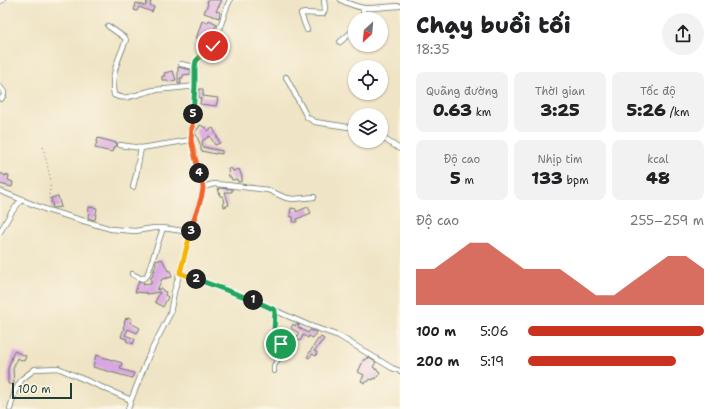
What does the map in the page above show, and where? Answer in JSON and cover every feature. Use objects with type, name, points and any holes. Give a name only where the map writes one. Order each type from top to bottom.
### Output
[{"type":"street","points":[[128,409],[149,355],[170,314],[192,220],[201,198],[203,187],[191,140],[195,67],[196,61],[215,42],[230,0]]},
{"type":"street","points":[[307,30],[301,14],[323,14],[325,9],[324,0]]},
{"type":"street","points":[[341,0],[350,5],[363,9],[400,6]]},
{"type":"street","points":[[108,26],[126,40],[117,61],[112,80],[114,95],[118,97],[136,96],[154,90],[170,90],[195,86]]},
{"type":"street","points":[[340,42],[348,35]]},
{"type":"street","points":[[181,64],[195,67]]},
{"type":"street","points":[[286,77],[307,117],[315,122],[348,127]]},
{"type":"street","points":[[0,87],[4,92],[1,99]]},
{"type":"street","points":[[120,145],[141,148],[191,140]]},
{"type":"street","points":[[388,141],[400,149]]},
{"type":"street","points":[[132,187],[141,148]]},
{"type":"street","points":[[203,187],[214,184],[227,185],[268,190],[280,197],[286,198],[294,199],[314,197]]},
{"type":"street","points":[[0,191],[52,211],[111,229],[135,231],[163,228],[190,232]]},
{"type":"street","points":[[0,232],[11,213],[22,199]]},
{"type":"street","points":[[132,274],[142,279],[147,276],[163,228]]},
{"type":"street","points":[[180,273],[247,298],[339,336],[392,368],[400,371]]},
{"type":"street","points":[[274,371],[274,366],[283,350],[274,331],[275,310]]},
{"type":"street","points":[[10,409],[15,390],[22,379],[35,369],[58,368],[131,400]]},
{"type":"path","points":[[43,146],[51,181],[49,196],[52,211]]},
{"type":"building","points":[[208,0],[222,0],[216,11],[220,12],[219,18],[204,13]]},
{"type":"building","points":[[147,1],[151,2],[150,5],[154,7],[152,12],[139,7],[137,11],[134,10],[136,3],[146,6]]},
{"type":"building","points":[[209,20],[217,24],[208,39],[208,43],[196,39],[202,21],[208,23]]},
{"type":"building","points":[[178,67],[191,70],[191,74],[183,75],[183,78],[180,78],[181,84],[178,84]]},
{"type":"building","points":[[173,71],[176,80],[168,82],[168,80],[162,80],[162,76],[165,76],[164,73]]},
{"type":"building","points":[[199,89],[203,89],[203,96],[218,98],[216,106],[200,104],[201,98],[199,98]]},
{"type":"building","points":[[200,125],[206,128],[207,131],[213,128],[220,143],[215,145],[210,136],[202,141],[203,147],[222,151],[222,154],[201,151],[201,146],[195,132]]},
{"type":"building","points":[[98,138],[117,143],[116,147],[114,146],[112,152],[95,148]]},
{"type":"building","points":[[231,168],[233,171],[239,169],[242,181],[238,182],[237,179],[232,180],[231,177],[229,177],[228,169]]},
{"type":"building","points":[[0,173],[9,176],[8,180],[13,182],[12,187],[0,184]]},
{"type":"building","points":[[218,188],[232,189],[232,192],[225,192],[229,205],[224,207],[223,197],[220,196]]},
{"type":"building","points":[[58,196],[61,207],[53,208],[51,198]]},
{"type":"building","points":[[89,207],[97,208],[95,220],[88,218]]},
{"type":"building","points":[[308,207],[311,213],[297,219],[297,222],[293,222],[293,217],[290,216],[291,208],[296,209],[296,212]]},
{"type":"building","points":[[162,259],[168,271],[170,270],[172,277],[162,279],[157,290],[162,288],[163,291],[166,292],[165,295],[168,297],[163,307],[155,302],[160,292],[147,294],[135,292],[139,281],[144,282],[143,285],[151,284],[151,277],[153,276],[153,271],[155,271],[154,268],[156,261]]},
{"type":"building","points":[[128,317],[132,319],[130,323],[140,328],[137,333],[128,329],[125,335],[135,339],[133,344],[126,341],[127,339],[121,337],[124,323]]},
{"type":"building","points":[[293,324],[295,326],[296,324],[299,325],[298,327],[308,333],[310,330],[316,332],[313,338],[309,336],[308,338],[303,335],[300,341],[296,339],[299,333],[291,328]]},
{"type":"building","points":[[321,337],[324,339],[314,351],[317,352],[316,356],[312,354],[309,358],[307,357],[318,339],[319,340]]},
{"type":"building","points":[[14,351],[26,356],[24,361],[17,358],[13,369],[14,384],[8,384],[8,369]]},
{"type":"building","points":[[96,355],[122,363],[120,369],[134,373],[132,378],[93,367]]},
{"type":"building","points":[[367,357],[376,362],[373,367],[380,372],[376,379],[370,379],[365,383],[361,381],[364,375],[358,372],[364,359],[366,360]]},
{"type":"route","points":[[213,46],[196,61],[195,67],[191,140],[203,187],[201,198],[192,220],[190,237],[184,254],[180,273],[275,310],[274,331],[281,344]]}]
